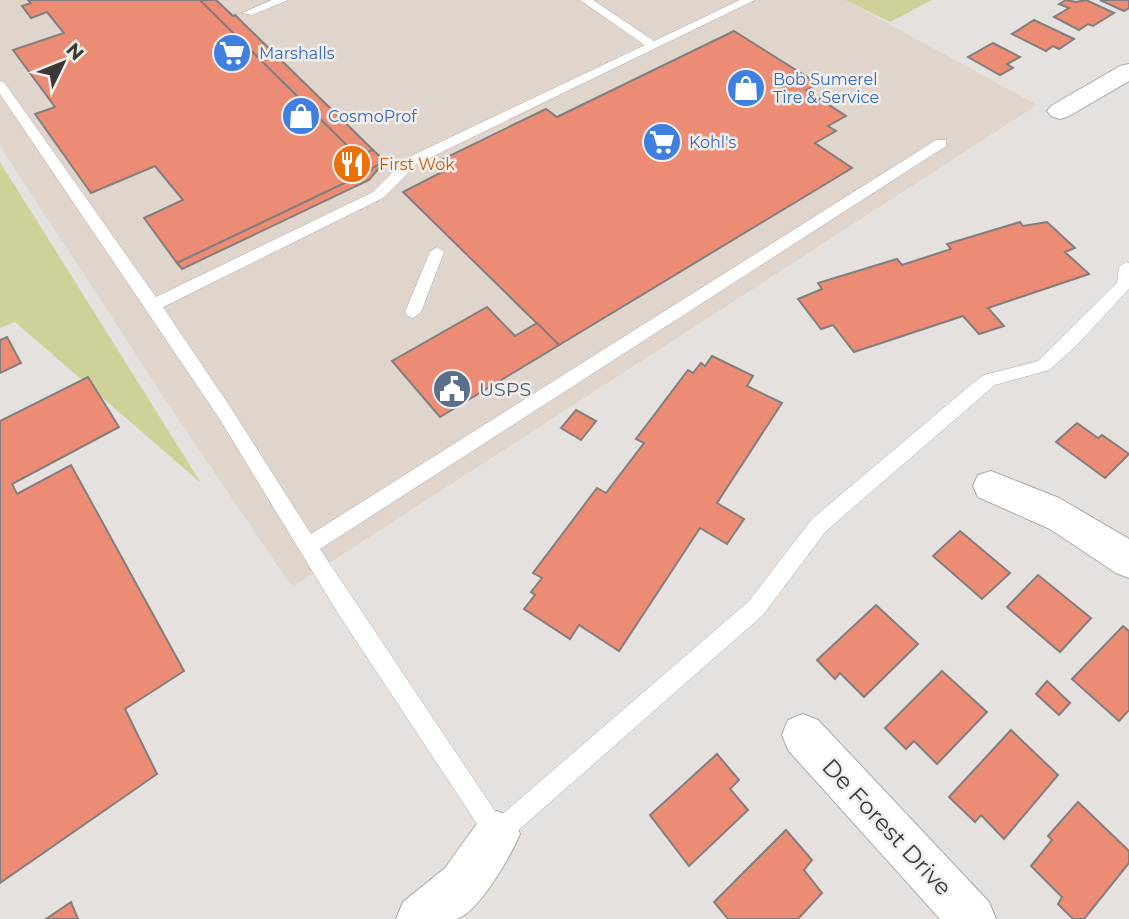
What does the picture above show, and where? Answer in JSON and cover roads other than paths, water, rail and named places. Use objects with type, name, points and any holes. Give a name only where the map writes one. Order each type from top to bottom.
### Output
[{"type":"street","points":[[1060,111],[1129,71]]},
{"type":"street","points":[[991,486],[1039,503],[1087,530],[1129,561]]},
{"type":"street","name":"De Forest Drive","points":[[803,735],[972,919]]},
{"type":"street","points":[[420,919],[462,885],[497,834]]},
{"type":"lane","points":[[248,13],[282,0]]},
{"type":"lane","points":[[586,0],[653,45]]},
{"type":"lane","points":[[153,305],[378,195],[412,162],[434,150],[749,0]]},
{"type":"lane","points":[[0,85],[153,305],[497,834],[756,608],[819,525],[979,387],[990,380],[1043,366],[1070,342],[1124,285],[1126,267]]},
{"type":"lane","points":[[308,547],[941,143]]},
{"type":"lane","points":[[413,312],[437,252]]},
{"type":"place","name":"Marshalls","points":[[232,53]]},
{"type":"place","name":"Bob Sumerel Tire & Service","points":[[746,88]]},
{"type":"place","name":"CosmoProf","points":[[301,116]]},
{"type":"place","name":"Kohl's","points":[[662,142]]},
{"type":"place","name":"First Wok","points":[[352,164]]},
{"type":"place","name":"USPS","points":[[452,389]]}]
